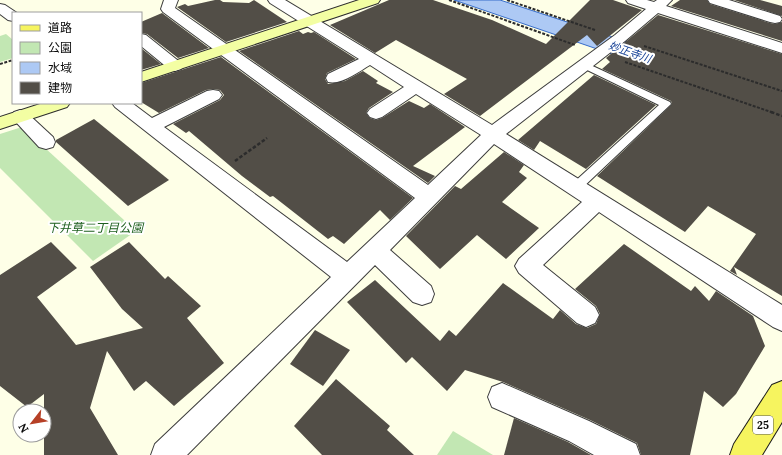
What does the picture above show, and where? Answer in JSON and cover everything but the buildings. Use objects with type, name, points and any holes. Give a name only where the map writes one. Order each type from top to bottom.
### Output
[{"type":"main road","name":"25","points":[[745,455],[782,395]]},
{"type":"street","points":[[12,16],[0,7],[14,0]]},
{"type":"street","points":[[171,0],[168,9],[429,197]]},
{"type":"street","points":[[275,0],[493,134],[782,319]]},
{"type":"street","points":[[142,77],[373,0]]},
{"type":"street","points":[[633,0],[660,4],[781,46]]},
{"type":"street","points":[[715,0],[775,19]]},
{"type":"street","points":[[166,455],[493,134],[602,51],[660,4]]},
{"type":"street","points":[[142,39],[175,66]]},
{"type":"street","points":[[334,78],[370,59]]},
{"type":"street","points":[[376,113],[416,87]]},
{"type":"street","points":[[151,126],[213,95]]},
{"type":"street","points":[[0,123],[58,104]]},
{"type":"street","points":[[122,104],[347,276]]},
{"type":"street","points":[[20,116],[46,142]]},
{"type":"street","points":[[586,315],[527,266],[597,200]]},
{"type":"street","points":[[374,250],[422,294]]},
{"type":"street","points":[[502,397],[579,431],[625,455]]},
{"type":"lane","points":[[576,187],[666,104],[584,65]]},
{"type":"path","points":[[0,64],[12,60]]},
{"type":"path","points":[[215,174],[267,138]]},
{"type":"green space","points":[[6,34],[12,39],[12,58],[0,62],[0,36]]},
{"type":"green space","name":"下井草二丁目公園","points":[[22,127],[136,231],[93,261],[0,168],[0,134]]},
{"type":"green space","points":[[453,431],[493,455],[437,455]]},
{"type":"water","name":"妙正寺川","points":[[454,0],[500,0],[750,82],[720,91]]}]
